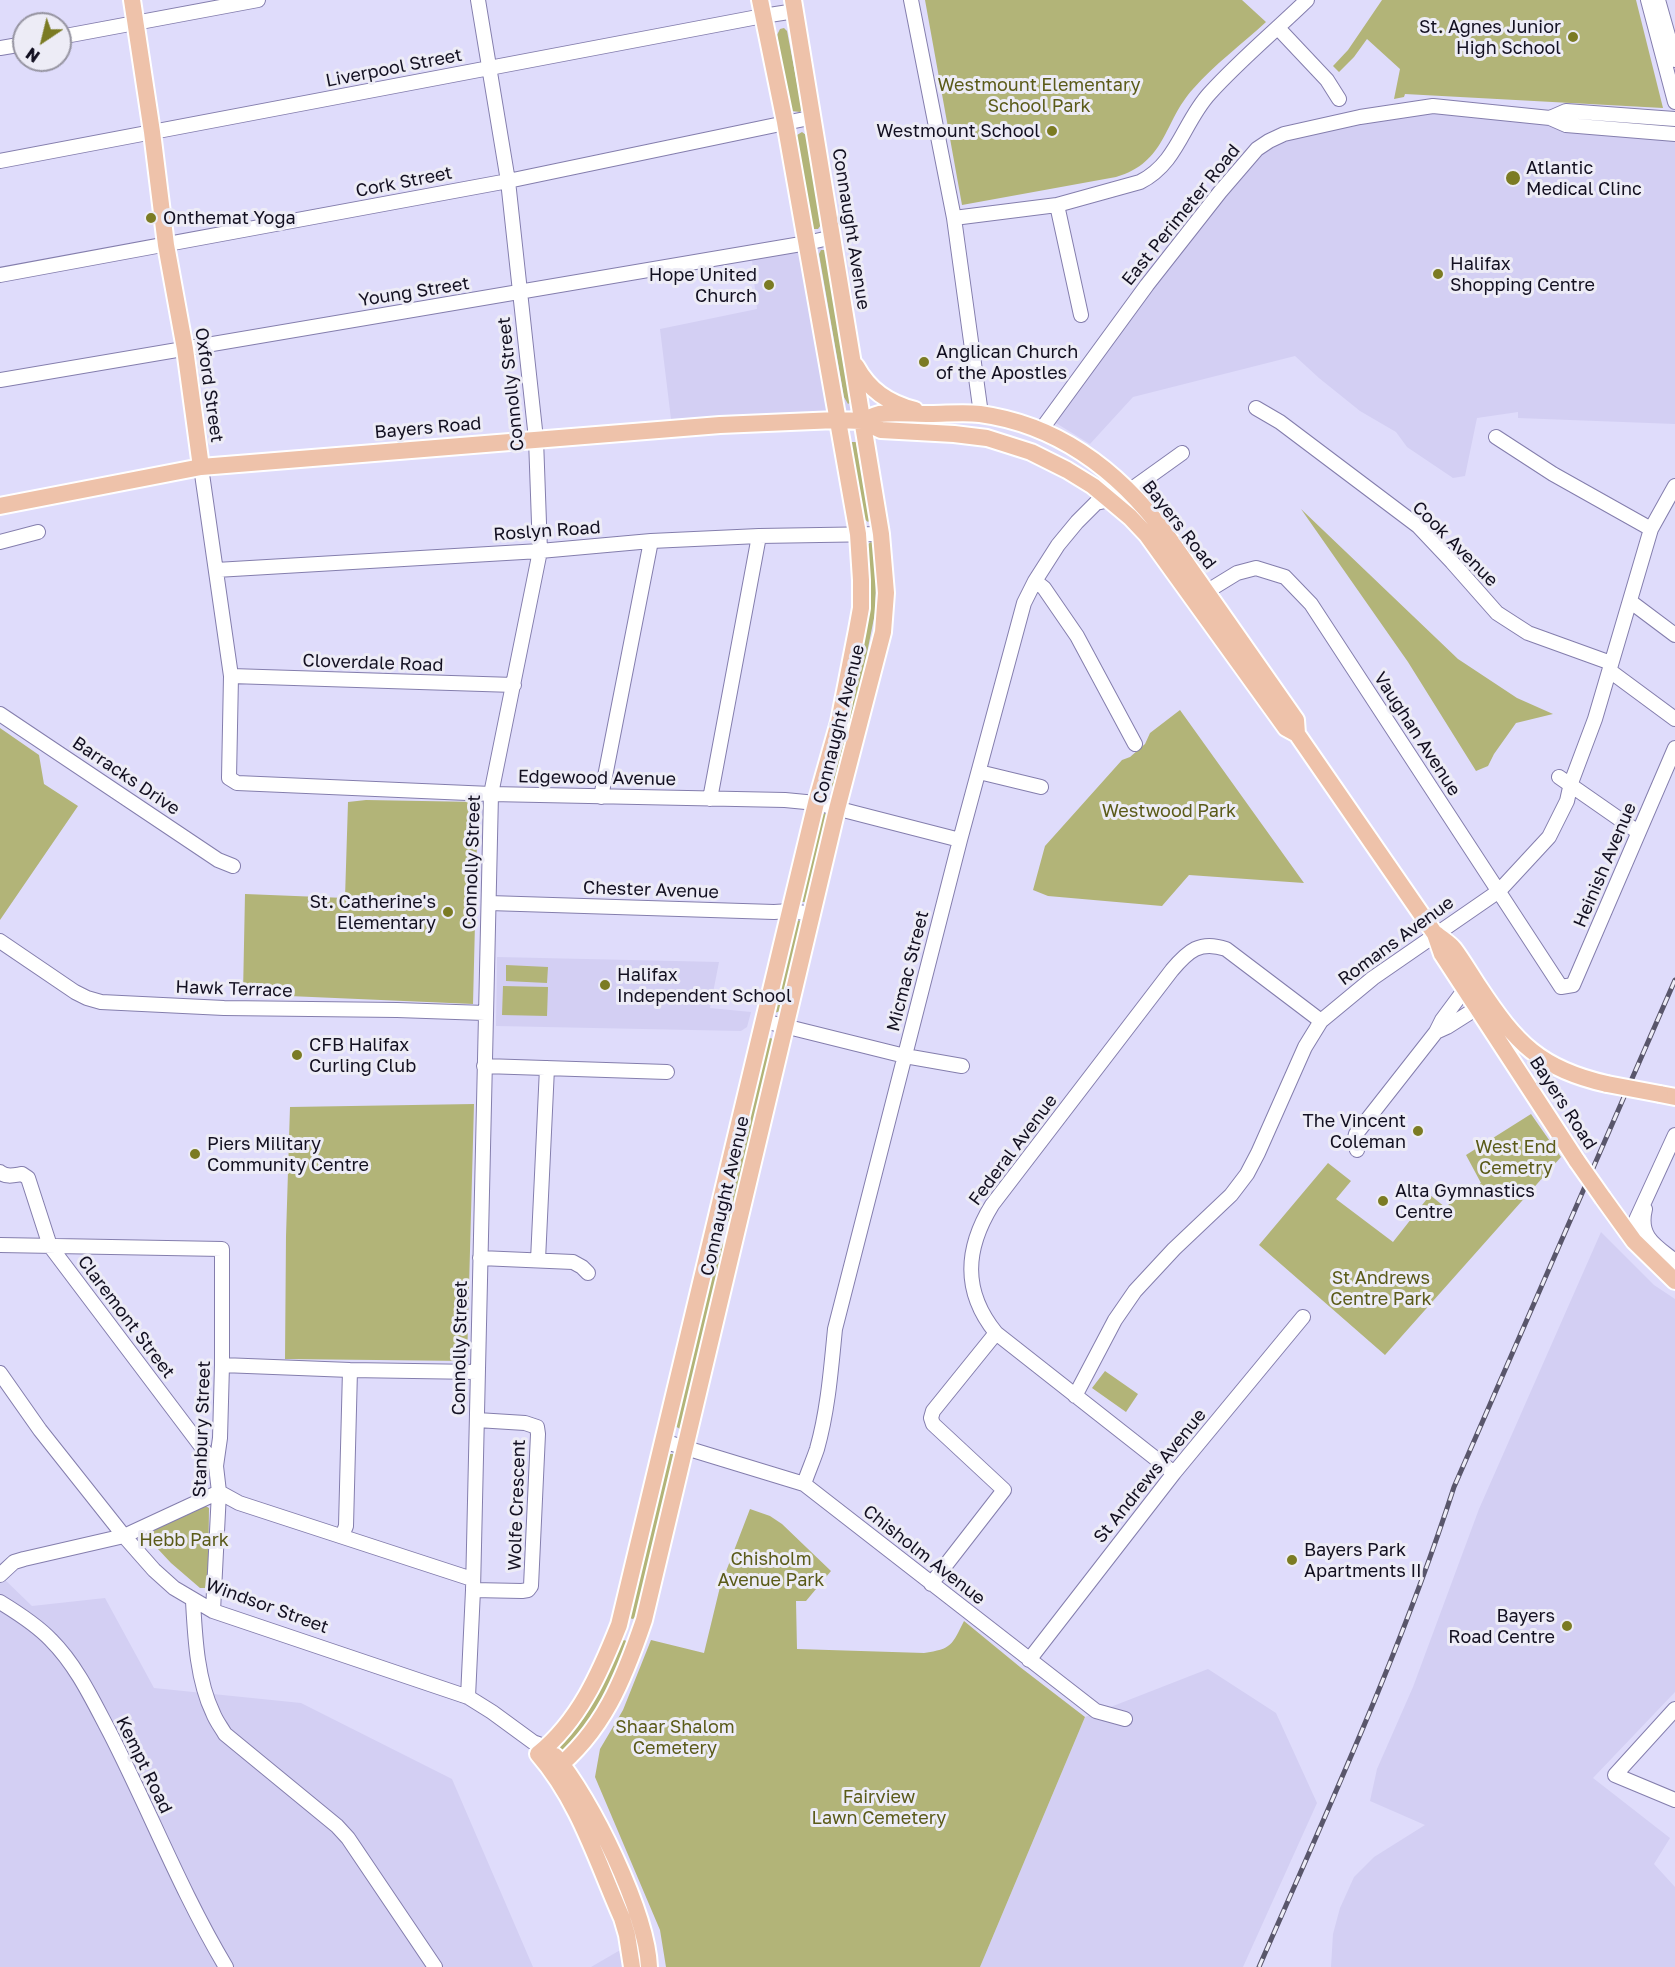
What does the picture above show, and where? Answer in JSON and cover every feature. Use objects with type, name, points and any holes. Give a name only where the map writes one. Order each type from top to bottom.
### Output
[{"type":"main road","name":"Oxford Street","points":[[132,0],[166,244],[185,349],[201,467]]},
{"type":"main road","name":"Connaught Avenue","points":[[557,1768],[594,1731],[616,1692],[640,1633],[837,809],[883,633],[886,593],[881,534],[794,6]]},
{"type":"main road","name":"Connaught Avenue","points":[[539,1748],[583,1704],[619,1625],[816,803],[839,722],[861,608],[858,534],[786,122],[762,8]]},
{"type":"main road","points":[[852,358],[862,377],[876,392],[894,403],[930,414]]},
{"type":"main road","name":"Bayers Road","points":[[862,421],[878,414],[981,414],[1028,425],[1077,448],[1129,491],[1153,517],[1296,720],[1298,734],[1435,934],[1442,954],[1577,1161],[1634,1241],[1675,1281]]},
{"type":"main road","name":"Bayers Road","points":[[0,506],[201,467],[733,424],[862,421],[881,430],[987,438],[1016,446],[1067,470],[1093,486],[1147,535],[1286,728],[1298,734]]},
{"type":"main road","points":[[1016,446],[1031,440],[1041,430]]},
{"type":"main road","points":[[1077,448],[1075,462],[1081,474],[1093,486]]},
{"type":"main road","name":"Bayers Road","points":[[1435,934],[1453,947],[1504,1024],[1523,1046],[1538,1057],[1563,1071],[1607,1084],[1667,1095]]},
{"type":"main road","points":[[713,1229],[736,1234]]},
{"type":"main road","points":[[1630,1233],[1675,1267]]},
{"type":"main road","points":[[583,1795],[580,1762],[594,1731]]},
{"type":"main road","name":"Windsor Street","points":[[539,1748],[583,1795],[616,1860],[637,1911],[649,1967]]},
{"type":"main road","name":"Windsor Street","points":[[557,1768],[622,1918],[632,1967]]},
{"type":"street","points":[[72,35],[258,0]]},
{"type":"street","name":"Connolly Street","points":[[468,1697],[477,1420],[491,794],[540,551],[536,439],[508,181],[478,0]]},
{"type":"street","points":[[911,0],[954,218],[981,414]]},
{"type":"street","points":[[954,218],[1058,205],[1140,182],[1153,176],[1169,158],[1205,99],[1306,0]]},
{"type":"street","points":[[1648,0],[1675,102]]},
{"type":"street","points":[[1658,0],[1675,60]]},
{"type":"street","name":"Liverpool Street","points":[[0,161],[490,68],[762,8],[794,6]]},
{"type":"street","points":[[1278,28],[1327,80],[1339,99]]},
{"type":"street","name":"East Perimeter Road","points":[[1041,430],[1147,285],[1220,192],[1257,149],[1269,141],[1284,134],[1360,117],[1433,106],[1550,118],[1566,125],[1675,134]]},
{"type":"street","name":"East Perimeter Road","points":[[1550,118],[1566,111],[1675,119]]},
{"type":"street","name":"Cork Street","points":[[0,275],[508,181],[814,117]]},
{"type":"street","points":[[1058,205],[1081,315]]},
{"type":"street","name":"Young Street","points":[[0,380],[833,237]]},
{"type":"street","name":"Cook Avenue","points":[[1256,408],[1280,422],[1418,526],[1497,613],[1513,625],[1610,667],[1675,719]]},
{"type":"street","points":[[1496,437],[1553,474],[1652,529]]},
{"type":"street","points":[[1129,491],[1182,453]]},
{"type":"street","name":"Oxford Street","points":[[201,467],[231,676],[229,778]]},
{"type":"street","name":"Romans Avenue","points":[[1075,1396],[1115,1320],[1135,1291],[1231,1195],[1247,1174],[1305,1047],[1321,1021],[1373,978],[1499,891],[1547,841],[1567,801],[1565,780],[1595,719],[1652,529],[1675,486]]},
{"type":"street","name":"Micmac Street","points":[[804,1484],[822,1430],[835,1329],[960,840],[1024,603],[1058,545],[1096,503],[1110,500]]},
{"type":"street","points":[[0,542],[38,532]]},
{"type":"street","name":"Roslyn Road","points":[[216,570],[540,551],[651,541],[881,534]]},
{"type":"street","points":[[710,798],[759,536]]},
{"type":"street","points":[[601,797],[651,541]]},
{"type":"street","name":"Vaughan Avenue","points":[[1206,592],[1237,573],[1256,568],[1285,577],[1311,604],[1561,987]]},
{"type":"street","points":[[1035,581],[1044,588],[1077,636],[1135,744]]},
{"type":"street","points":[[1631,602],[1675,635]]},
{"type":"street","name":"Cloverdale Road","points":[[231,676],[514,684]]},
{"type":"street","name":"Barracks Drive","points":[[0,714],[218,860],[233,866]]},
{"type":"street","name":"Heinish Avenue","points":[[1561,987],[1573,985],[1675,748]]},
{"type":"street","points":[[979,772],[1041,787]]},
{"type":"street","name":"Edgewood Avenue","points":[[229,778],[237,783],[491,794],[785,800],[816,803],[960,840]]},
{"type":"street","points":[[1565,780],[1638,832]]},
{"type":"street","name":"Chester Avenue","points":[[489,903],[790,911],[813,914]]},
{"type":"street","name":"Hawk Terrace","points":[[0,941],[75,992],[101,1002],[224,1008],[485,1013]]},
{"type":"street","name":"Federal Avenue","points":[[1174,1473],[996,1333],[977,1301],[972,1279],[971,1251],[980,1224],[992,1205],[1185,955],[1198,947],[1213,946],[1226,949],[1321,1021]]},
{"type":"street","points":[[1357,1150],[1354,1142],[1356,1134],[1436,1032],[1465,989]]},
{"type":"street","points":[[1436,1032],[1477,1008]]},
{"type":"street","points":[[764,1021],[905,1056],[962,1066]]},
{"type":"street","points":[[484,1066],[667,1072]]},
{"type":"street","points":[[538,1260],[547,1068]]},
{"type":"street","points":[[1630,1233],[1675,1135]]},
{"type":"street","name":"Claremont Street","points":[[0,1172],[11,1176],[22,1174],[28,1178],[50,1246],[216,1466]]},
{"type":"street","points":[[1649,1192],[1643,1214],[1645,1234],[1675,1261]]},
{"type":"street","points":[[0,1245],[50,1246]]},
{"type":"street","name":"Stanbury Street","points":[[50,1246],[222,1249],[220,1438],[216,1466],[219,1492],[213,1611]]},
{"type":"street","points":[[480,1258],[573,1262],[588,1273]]},
{"type":"street","name":"St Andrews Avenue","points":[[1029,1660],[1174,1473],[1303,1317]]},
{"type":"street","points":[[931,1584],[1004,1490],[933,1424],[931,1418],[933,1411],[947,1392],[996,1333]]},
{"type":"street","points":[[222,1365],[477,1372]]},
{"type":"street","points":[[342,1536],[346,1526],[350,1370]]},
{"type":"street","name":"Windsor Street","points":[[0,1373],[40,1430],[124,1536],[167,1582],[213,1611],[468,1697],[492,1712],[539,1748]]},
{"type":"street","name":"Wolfe Crescent","points":[[472,1585],[522,1591],[528,1590],[531,1586],[538,1434],[537,1427],[525,1424],[477,1420]]},
{"type":"street","points":[[663,1442],[686,1447]]},
{"type":"street","name":"Chisholm Avenue","points":[[686,1447],[804,1484],[1096,1711],[1125,1719]]},
{"type":"street","points":[[0,1575],[14,1562],[124,1536],[219,1492],[239,1503],[342,1536],[472,1585]]},
{"type":"street","points":[[193,1600],[204,1692],[213,1715],[225,1734],[337,1826],[348,1838],[435,1967]]},
{"type":"street","name":"Kempt Road","points":[[0,1602],[32,1623],[52,1641],[72,1666],[123,1759],[182,1886],[226,1967]]},
{"type":"street","points":[[1675,1709],[1615,1775],[1675,1800]]},
{"type":"shaded area","points":[[1433,106],[1536,117],[1566,111],[1675,119],[1675,424],[1518,418],[1518,412],[1477,418],[1465,476],[1453,478],[1407,447],[1396,432],[1360,411],[1295,356],[1133,397],[1090,444],[1051,420],[1099,351],[1269,141]]},
{"type":"shaded area","points":[[820,235],[855,425],[671,419],[660,329],[757,309],[751,251]]},
{"type":"shaded area","name":"Halifax Independent School","points":[[497,957],[719,962],[710,1008],[751,1012],[747,1027],[741,1031],[496,1026]]},
{"type":"shaded area","points":[[1601,1232],[1654,1285],[1675,1299],[1675,1692],[1593,1778],[1670,1838],[1654,1864],[1675,1887],[1675,1967],[1331,1967],[1333,1934],[1340,1908],[1354,1877],[1374,1857],[1425,1825],[1370,1801],[1377,1769],[1413,1687],[1479,1509]]},
{"type":"shaded area","points":[[0,1575],[32,1606],[105,1598],[154,1688],[301,1703],[452,1779],[533,1967],[0,1967]]},
{"type":"shaded area","points":[[1208,1669],[1276,1713],[1317,1803],[1243,1967],[980,1967],[1085,1717]]},
{"type":"shaded area","points":[[641,1938],[642,1967],[591,1967]]},
{"type":"green space","name":"Westmount Elementary School Park","points":[[925,0],[1242,0],[1266,22],[1201,80],[1183,102],[1155,151],[1133,170],[1116,177],[962,205]]},
{"type":"green space","points":[[1382,0],[1636,0],[1663,108],[1405,94],[1404,97],[1394,99],[1400,69],[1367,39],[1339,72],[1333,66],[1348,50]]},
{"type":"green space","points":[[784,28],[787,31],[802,109],[800,112],[791,111],[777,35],[780,29]]},
{"type":"green space","points":[[802,132],[806,135],[821,225],[818,229],[812,227],[795,138]]},
{"type":"green space","points":[[821,250],[827,253],[852,395],[851,402],[848,404],[844,397],[819,254]]},
{"type":"green space","points":[[850,442],[856,442],[870,520],[868,522],[863,518]]},
{"type":"green space","points":[[1301,509],[1458,659],[1517,698],[1553,714],[1516,723],[1488,766],[1476,771],[1408,662]]},
{"type":"green space","points":[[871,542],[876,545],[877,550],[875,613],[835,788],[829,784],[866,548]]},
{"type":"green space","name":"Westwood Park","points":[[1180,710],[1304,883],[1189,875],[1162,906],[1048,896],[1033,890],[1045,846],[1122,760],[1130,757],[1145,744],[1150,733]]},
{"type":"green space","points":[[0,728],[39,755],[44,784],[78,806],[0,920]]},
{"type":"green space","points":[[366,800],[478,802],[473,1004],[243,994],[245,894],[345,898],[348,802]]},
{"type":"green space","points":[[825,813],[828,815],[806,902],[802,902],[799,898],[821,815]]},
{"type":"green space","points":[[796,920],[801,921],[802,925],[781,1011],[774,1013]]},
{"type":"green space","points":[[506,965],[548,967],[547,983],[506,981]]},
{"type":"green space","points":[[503,986],[548,987],[547,1016],[502,1015]]},
{"type":"green space","points":[[765,1037],[774,1039],[731,1221],[723,1222]]},
{"type":"green space","points":[[474,1104],[467,1361],[285,1359],[290,1107]]},
{"type":"green space","name":"St Andrews Centre Park","points":[[1531,1114],[1561,1157],[1385,1355],[1259,1245],[1328,1163],[1351,1181],[1336,1199],[1393,1242],[1430,1195],[1445,1207],[1481,1183],[1466,1155]]},
{"type":"green space","points":[[720,1241],[725,1245],[683,1427],[680,1429],[675,1426]]},
{"type":"green space","points":[[1105,1371],[1138,1394],[1126,1412],[1092,1388]]},
{"type":"green space","points":[[668,1454],[673,1454],[676,1460],[636,1616],[633,1619],[627,1614]]},
{"type":"green space","name":"Hebb Park","points":[[204,1505],[209,1508],[208,1581],[205,1588],[200,1588],[171,1563],[143,1533]]},
{"type":"green space","name":"Fairview Lawn Cemetery","points":[[750,1509],[770,1516],[782,1524],[831,1571],[806,1601],[796,1601],[797,1649],[924,1653],[940,1650],[950,1644],[957,1636],[964,1621],[1085,1717],[980,1967],[666,1967],[660,1930],[595,1777],[600,1749],[623,1710],[651,1640],[704,1653],[720,1587]]},
{"type":"green space","points":[[620,1639],[627,1641],[625,1652],[612,1683],[592,1716],[571,1744],[563,1752],[559,1750],[560,1745],[577,1722]]},
{"type":"railway","points":[[1259,1967],[1387,1669],[1454,1487],[1675,980]]},
{"type":"place","name":"St. Agnes Junior High School","points":[[1573,37]]},
{"type":"place","name":"Westmount School","points":[[1052,131]]},
{"type":"place","name":"Atlantic Medical Clinc","points":[[1513,178]]},
{"type":"place","name":"Onthemat Yoga","points":[[151,218]]},
{"type":"place","name":"Halifax Shopping Centre","points":[[1438,274]]},
{"type":"place","name":"Hope United Church","points":[[769,285]]},
{"type":"place","name":"Anglican Church of the Apostles","points":[[924,362]]},
{"type":"place","name":"St. Catherine's Elementary","points":[[448,912]]},
{"type":"place","name":"Halifax Independent School","points":[[605,985]]},
{"type":"place","name":"CFB Halifax Curling Club","points":[[297,1055]]},
{"type":"place","name":"The Vincent Coleman","points":[[1418,1131]]},
{"type":"place","name":"Piers Military Community Centre","points":[[195,1154]]},
{"type":"place","name":"Alta Gymnastics Centre","points":[[1383,1201]]},
{"type":"place","name":"Bayers Park Apartments II","points":[[1292,1560]]},
{"type":"place","name":"Bayers Road Centre","points":[[1567,1626]]},
{"type":"park label","name":"West End Cemetry","points":[[1516,1157]]},
{"type":"park label","name":"Chisholm Avenue Park","points":[[771,1569]]},
{"type":"park label","name":"Shaar Shalom Cemetery","points":[[675,1737]]}]
